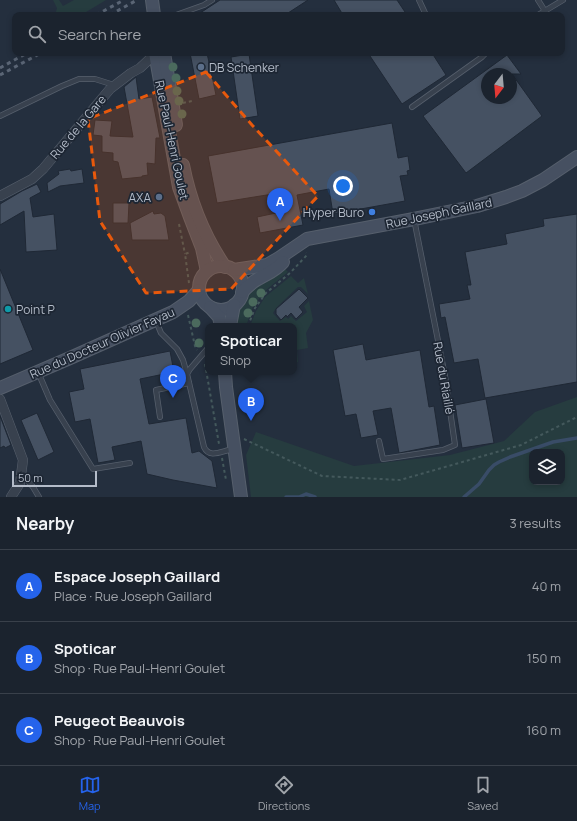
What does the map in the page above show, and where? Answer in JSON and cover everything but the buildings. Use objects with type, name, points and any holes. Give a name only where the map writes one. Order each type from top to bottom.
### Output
[{"type":"main road","points":[[152,0],[154,12]]},
{"type":"main road","name":"Rue Paul-Henri Goulet","points":[[158,56],[179,187],[202,248],[207,271]]},
{"type":"main road","name":"Rue Paul-Henri Goulet","points":[[159,56],[185,176],[197,213],[210,242],[229,268]]},
{"type":"main road","name":"Rue Joseph Gaillard","points":[[229,268],[267,265],[307,239],[414,219],[477,206],[506,198],[543,180],[577,157]]},
{"type":"main road","points":[[242,292],[258,279],[279,266],[297,246]]},
{"type":"main road","points":[[173,312],[208,306],[222,310],[238,302],[242,292],[241,280],[238,275],[229,268],[219,266],[212,268],[202,276],[200,283],[194,288],[208,306],[219,317],[220,323]]},
{"type":"main road","name":"Rue du Docteur Olivier Fayau","points":[[0,388],[173,312],[189,301],[194,288]]},
{"type":"main road","points":[[231,323],[234,305]]},
{"type":"main road","points":[[218,375],[219,390],[229,450],[240,492]]},
{"type":"main road","points":[[225,375],[240,492]]},
{"type":"street","name":"Rue de la Gare","points":[[0,196],[32,179],[43,169],[110,89],[154,56]]},
{"type":"street","points":[[0,398],[23,460],[20,483],[11,497]]},
{"type":"lane","points":[[184,12],[204,5],[212,0]]},
{"type":"lane","points":[[419,0],[425,12]]},
{"type":"lane","points":[[538,0],[545,11],[563,0]]},
{"type":"lane","points":[[412,107],[483,56]]},
{"type":"lane","points":[[0,116],[79,78],[114,85]]},
{"type":"lane","name":"Rue du Riaillé","points":[[379,441],[383,459],[443,450],[455,445],[445,376],[414,219]]},
{"type":"lane","points":[[155,320],[161,333],[177,349],[183,360],[204,447],[209,453],[212,454],[229,450]]},
{"type":"lane","points":[[187,374],[205,352]]},
{"type":"lane","points":[[38,372],[50,400],[93,469],[130,463]]},
{"type":"lane","points":[[160,417],[156,390],[189,383]]},
{"type":"lane","points":[[21,473],[39,497]]},
{"type":"path","points":[[179,224],[194,288]]},
{"type":"path","points":[[249,323],[255,308],[266,293],[290,273],[307,255],[297,246]]},
{"type":"path","points":[[185,254],[202,248]]},
{"type":"highlighted area","points":[[206,72],[252,125],[318,196],[231,289],[146,293],[100,221],[88,119]]},
{"type":"green space","points":[[53,0],[59,0],[63,6],[74,0],[106,0],[86,12],[56,12],[57,8]]},
{"type":"green space","points":[[284,268],[288,272],[265,291],[253,307],[247,323],[235,323],[237,311],[244,305],[251,291],[259,282]]},
{"type":"green space","points":[[291,276],[298,283],[304,278],[308,294],[301,287],[298,287],[276,308],[273,313],[280,321],[286,317],[288,319],[291,316],[296,321],[307,312],[304,306],[309,301],[313,320],[306,333],[308,348],[297,350],[297,323],[251,323],[256,311],[265,297]]},
{"type":"green space","points":[[577,397],[577,497],[251,497],[246,455],[256,432],[354,466],[450,455],[504,441],[535,412]]},
{"type":"waterway","points":[[464,497],[479,484],[489,470],[499,462],[553,442],[577,438]]},
{"type":"waterway","points":[[286,497],[299,497],[306,494],[315,497]]},
{"type":"railway","points":[[102,12],[124,0]]},
{"type":"railway","points":[[115,12],[137,0]]},
{"type":"railway","points":[[0,68],[22,56]]},
{"type":"railway","points":[[0,75],[35,56]]},
{"type":"place","name":"DB Schenker","points":[[201,67]]},
{"type":"place","name":"AXA","points":[[159,197]]},
{"type":"place","name":"Hyper Buro","points":[[372,212]]},
{"type":"place","name":"Espace Joseph Gaillard","points":[[280,221]]},
{"type":"place","name":"Point P","points":[[8,309]]},
{"type":"place","name":"Peugeot Beauvois","points":[[173,398]]},
{"type":"place","name":"Spoticar","points":[[251,421]]}]
